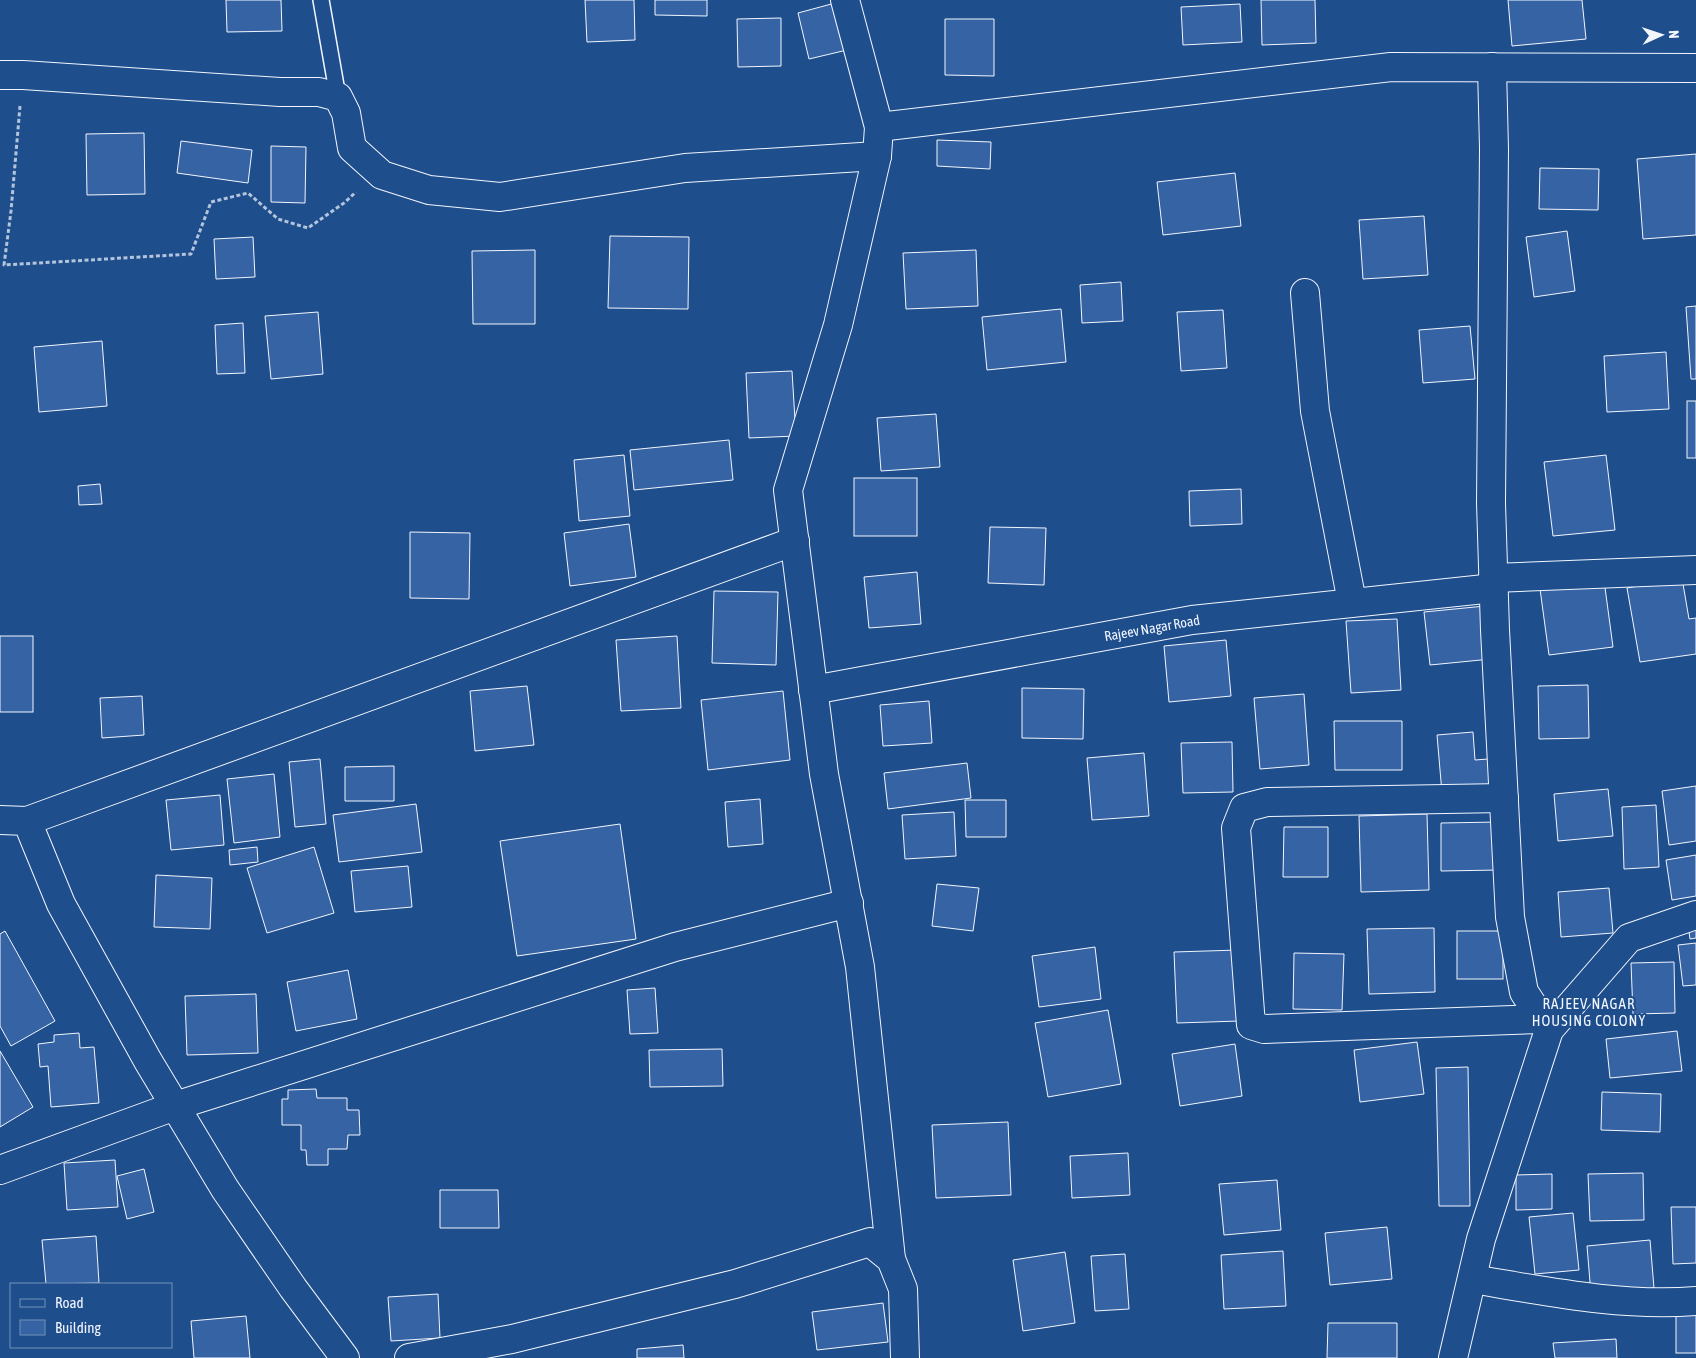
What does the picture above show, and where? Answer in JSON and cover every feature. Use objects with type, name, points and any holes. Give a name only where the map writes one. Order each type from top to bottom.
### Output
[{"type":"street","points":[[845,0],[879,127],[877,156],[838,325],[788,490],[824,774],[860,967],[891,1259],[903,1289],[906,1358]]},
{"type":"street","points":[[879,127],[1390,67],[1696,68]]},
{"type":"street","points":[[1492,68],[1494,148],[1491,503],[1493,583],[1510,917],[1524,992],[1545,1024]]},
{"type":"street","points":[[11,75],[280,92],[319,92],[338,97],[346,114],[352,148],[382,174],[428,190],[500,197],[685,168],[877,156]]},
{"type":"street","points":[[1305,293],[1315,411],[1352,602]]},
{"type":"street","points":[[0,820],[27,821],[795,540]]},
{"type":"street","name":"Rajeev Nagar Road","points":[[813,690],[1192,620],[1352,602],[1493,583],[1696,570]]},
{"type":"street","points":[[1504,798],[1267,802],[1244,808],[1236,828],[1251,1025],[1264,1029],[1545,1024]]},
{"type":"street","points":[[27,821],[61,904],[148,1061],[225,1189],[293,1288],[345,1358]]},
{"type":"street","points":[[0,1170],[175,1106],[674,947],[849,903]]},
{"type":"street","points":[[1452,1358],[1481,1239],[1545,1024],[1630,938],[1696,915]]},
{"type":"street","points":[[409,1358],[512,1339],[735,1284],[870,1242],[891,1259]]},
{"type":"street","points":[[1472,1279],[1607,1299],[1667,1303],[1696,1300]]},
{"type":"lane","points":[[321,0],[338,97]]},
{"type":"path","points":[[11,75],[11,211],[4,265],[191,254],[211,202],[248,193],[278,219],[308,228],[344,203],[378,171]]},
{"type":"building","points":[[226,0],[281,0],[282,31],[227,32]]},
{"type":"building","points":[[585,0],[634,0],[635,40],[587,42]]},
{"type":"building","points":[[655,0],[707,0],[707,16],[655,15]]},
{"type":"building","points":[[1261,0],[1315,0],[1316,43],[1262,45]]},
{"type":"building","points":[[1508,0],[1582,0],[1586,39],[1512,46]]},
{"type":"building","points":[[835,3],[847,50],[809,59],[798,13]]},
{"type":"building","points":[[1240,4],[1242,42],[1183,45],[1181,7]]},
{"type":"building","points":[[781,18],[781,66],[738,67],[737,19]]},
{"type":"building","points":[[945,19],[994,19],[994,76],[945,75]]},
{"type":"building","points":[[144,133],[145,194],[87,195],[86,134]]},
{"type":"building","points":[[937,140],[991,142],[990,169],[937,166]]},
{"type":"building","points":[[181,141],[252,150],[248,183],[177,173]]},
{"type":"building","points":[[271,146],[306,147],[305,203],[271,202]]},
{"type":"building","points":[[1696,154],[1696,235],[1643,239],[1637,159]]},
{"type":"building","points":[[1540,168],[1599,169],[1598,210],[1539,209]]},
{"type":"building","points":[[1235,173],[1241,226],[1163,235],[1157,182]]},
{"type":"building","points":[[1424,216],[1428,275],[1363,279],[1359,220]]},
{"type":"building","points":[[1567,231],[1575,291],[1534,297],[1526,237]]},
{"type":"building","points":[[610,236],[689,237],[688,309],[608,308]]},
{"type":"building","points":[[253,237],[255,277],[216,279],[214,239]]},
{"type":"building","points":[[535,250],[535,324],[473,324],[472,251]]},
{"type":"building","points":[[976,250],[978,306],[906,309],[903,253]]},
{"type":"building","points":[[1121,282],[1123,321],[1082,323],[1080,285]]},
{"type":"building","points":[[1696,306],[1696,379],[1691,379],[1686,307]]},
{"type":"building","points":[[1061,309],[1066,362],[987,370],[982,317]]},
{"type":"building","points":[[1223,310],[1227,368],[1181,371],[1177,312]]},
{"type":"building","points":[[318,312],[323,374],[271,379],[265,316]]},
{"type":"building","points":[[243,323],[245,373],[217,374],[215,325]]},
{"type":"building","points":[[1470,326],[1475,379],[1423,383],[1419,330]]},
{"type":"building","points":[[102,341],[107,406],[39,412],[34,347]]},
{"type":"building","points":[[1666,352],[1669,409],[1607,412],[1604,356]]},
{"type":"building","points":[[792,371],[796,436],[749,438],[746,373]]},
{"type":"building","points":[[1687,401],[1696,401],[1696,458],[1687,458]]},
{"type":"building","points":[[936,414],[940,467],[881,471],[877,418]]},
{"type":"building","points":[[729,440],[733,480],[634,490],[630,450]]},
{"type":"building","points":[[624,455],[630,516],[579,521],[574,460]]},
{"type":"building","points":[[1606,455],[1615,530],[1553,536],[1544,462]]},
{"type":"building","points":[[854,478],[917,478],[917,536],[854,536]]},
{"type":"building","points":[[100,484],[102,504],[79,505],[78,486]]},
{"type":"building","points":[[1241,489],[1242,524],[1190,526],[1189,491]]},
{"type":"building","points":[[629,524],[636,577],[570,586],[564,533]]},
{"type":"building","points":[[990,527],[1046,528],[1044,585],[988,583]]},
{"type":"building","points":[[410,532],[470,533],[469,599],[410,598]]},
{"type":"building","points":[[917,572],[921,624],[869,628],[864,577]]},
{"type":"building","points":[[1682,578],[1689,619],[1696,618],[1696,654],[1640,662],[1627,588]]},
{"type":"building","points":[[1604,580],[1613,647],[1549,655],[1540,589]]},
{"type":"building","points":[[714,591],[778,592],[776,665],[712,663]]},
{"type":"building","points":[[1485,606],[1491,659],[1430,665],[1424,612]]},
{"type":"building","points":[[1397,619],[1401,690],[1351,693],[1346,621]]},
{"type":"building","points":[[0,636],[33,636],[33,712],[0,712]]},
{"type":"building","points":[[677,636],[681,708],[621,711],[616,640]]},
{"type":"building","points":[[1226,640],[1231,696],[1169,702],[1164,646]]},
{"type":"building","points":[[1588,685],[1589,738],[1539,739],[1538,686]]},
{"type":"building","points":[[527,686],[534,745],[475,751],[470,691]]},
{"type":"building","points":[[1022,688],[1084,689],[1083,739],[1022,738]]},
{"type":"building","points":[[783,691],[790,760],[708,770],[701,700]]},
{"type":"building","points":[[1304,694],[1309,765],[1260,769],[1254,698]]},
{"type":"building","points":[[142,696],[144,735],[102,738],[100,698]]},
{"type":"building","points":[[929,701],[932,743],[883,746],[880,705]]},
{"type":"building","points":[[1334,721],[1402,721],[1402,770],[1335,770]]},
{"type":"building","points":[[1473,732],[1475,760],[1488,759],[1491,789],[1442,793],[1437,735]]},
{"type":"building","points":[[1232,742],[1233,792],[1183,793],[1181,743]]},
{"type":"building","points":[[1144,753],[1149,816],[1092,820],[1087,758]]},
{"type":"building","points":[[320,759],[326,824],[295,827],[289,762]]},
{"type":"building","points":[[967,763],[971,798],[888,809],[884,773]]},
{"type":"building","points":[[394,766],[394,801],[345,801],[345,767]]},
{"type":"building","points":[[274,774],[280,837],[234,843],[227,779]]},
{"type":"building","points":[[1696,786],[1696,841],[1669,845],[1662,791]]},
{"type":"building","points":[[1608,789],[1613,836],[1558,841],[1554,794]]},
{"type":"building","points":[[220,795],[224,845],[171,850],[166,800]]},
{"type":"building","points":[[760,799],[763,844],[728,847],[725,802]]},
{"type":"building","points":[[965,800],[1006,800],[1006,837],[966,837]]},
{"type":"building","points":[[416,804],[422,852],[339,862],[333,815]]},
{"type":"building","points":[[1656,805],[1659,867],[1624,869],[1622,807]]},
{"type":"building","points":[[954,812],[956,856],[905,859],[902,815]]},
{"type":"building","points":[[1427,814],[1429,890],[1361,892],[1359,816]]},
{"type":"building","points":[[1498,822],[1499,870],[1441,871],[1441,823]]},
{"type":"building","points":[[620,824],[636,939],[517,956],[500,841]]},
{"type":"building","points":[[1284,827],[1328,827],[1328,877],[1283,877]]},
{"type":"building","points":[[257,847],[258,862],[230,865],[229,850]]},
{"type":"building","points":[[314,847],[334,913],[267,933],[247,868]]},
{"type":"building","points":[[1696,855],[1696,896],[1672,900],[1666,860]]},
{"type":"building","points":[[408,866],[412,907],[355,912],[351,871]]},
{"type":"building","points":[[156,875],[212,878],[210,929],[154,927]]},
{"type":"building","points":[[937,884],[979,888],[973,931],[932,926]]},
{"type":"building","points":[[1609,888],[1613,933],[1561,937],[1558,892]]},
{"type":"building","points":[[1696,924],[1696,938],[1690,939],[1688,925]]},
{"type":"building","points":[[1434,928],[1435,992],[1369,994],[1367,929]]},
{"type":"building","points":[[5,931],[55,1021],[11,1046],[0,1026],[0,934]]},
{"type":"building","points":[[1457,931],[1503,931],[1503,979],[1457,979]]},
{"type":"building","points":[[1696,943],[1696,985],[1683,986],[1678,945]]},
{"type":"building","points":[[1095,947],[1101,999],[1039,1007],[1032,956]]},
{"type":"building","points":[[1238,950],[1240,1021],[1177,1023],[1174,952]]},
{"type":"building","points":[[1294,953],[1344,954],[1342,1010],[1293,1009]]},
{"type":"building","points":[[1674,962],[1675,1013],[1633,1014],[1631,963]]},
{"type":"building","points":[[348,970],[357,1019],[296,1031],[287,982]]},
{"type":"building","points":[[655,988],[658,1033],[630,1034],[627,990]]},
{"type":"building","points":[[256,994],[258,1053],[187,1055],[185,996]]},
{"type":"building","points":[[1108,1010],[1121,1084],[1048,1097],[1035,1023]]},
{"type":"building","points":[[1677,1031],[1682,1071],[1610,1078],[1606,1039]]},
{"type":"building","points":[[79,1033],[80,1048],[94,1047],[99,1103],[51,1107],[48,1066],[40,1067],[38,1044],[54,1042],[54,1035]]},
{"type":"building","points":[[1417,1042],[1424,1094],[1360,1102],[1354,1050]]},
{"type":"building","points":[[1235,1044],[1242,1096],[1180,1106],[1172,1054]]},
{"type":"building","points":[[722,1049],[723,1086],[650,1087],[649,1050]]},
{"type":"building","points":[[0,1051],[33,1107],[0,1127]]},
{"type":"building","points":[[1468,1067],[1470,1206],[1439,1206],[1436,1068]]},
{"type":"building","points":[[316,1089],[317,1098],[347,1098],[347,1110],[359,1110],[360,1135],[348,1135],[347,1149],[328,1149],[328,1165],[307,1165],[306,1150],[301,1150],[301,1125],[282,1125],[282,1099],[288,1099],[288,1090]]},
{"type":"building","points":[[1602,1092],[1661,1094],[1660,1132],[1601,1130]]},
{"type":"building","points":[[1008,1122],[1011,1195],[936,1198],[932,1125]]},
{"type":"building","points":[[1128,1153],[1130,1195],[1072,1198],[1070,1156]]},
{"type":"building","points":[[115,1160],[118,1207],[67,1210],[64,1163]]},
{"type":"building","points":[[144,1169],[154,1212],[127,1219],[117,1176]]},
{"type":"building","points":[[1643,1173],[1644,1220],[1590,1221],[1588,1174]]},
{"type":"building","points":[[1552,1174],[1552,1209],[1516,1210],[1516,1175]]},
{"type":"building","points":[[1277,1180],[1281,1230],[1224,1235],[1219,1184]]},
{"type":"building","points":[[440,1190],[498,1190],[499,1228],[440,1228]]},
{"type":"building","points":[[1671,1207],[1696,1207],[1696,1263],[1673,1264]]},
{"type":"building","points":[[1573,1213],[1579,1270],[1535,1274],[1529,1217]]},
{"type":"building","points":[[1387,1227],[1392,1279],[1330,1285],[1325,1233]]},
{"type":"building","points":[[96,1236],[99,1283],[46,1283],[42,1240]]},
{"type":"building","points":[[1650,1240],[1654,1288],[1591,1294],[1587,1246]]},
{"type":"building","points":[[1283,1251],[1286,1306],[1224,1309],[1221,1255]]},
{"type":"building","points":[[1065,1252],[1075,1323],[1023,1331],[1013,1260]]},
{"type":"building","points":[[1125,1254],[1129,1309],[1095,1311],[1091,1256]]},
{"type":"building","points":[[438,1294],[440,1338],[391,1341],[388,1297]]},
{"type":"building","points":[[883,1303],[888,1342],[817,1350],[812,1312]]},
{"type":"building","points":[[1676,1314],[1696,1314],[1696,1353],[1676,1353]]},
{"type":"building","points":[[246,1316],[250,1358],[194,1358],[191,1321]]},
{"type":"building","points":[[1328,1323],[1397,1323],[1397,1358],[1327,1358]]},
{"type":"building","points":[[1616,1339],[1617,1358],[1555,1358],[1553,1343]]},
{"type":"building","points":[[683,1345],[684,1358],[637,1358],[637,1349]]},
{"type":"district","name":"RAJEEV NAGAR HOUSING COLONY","points":[[1589,1012]]}]
